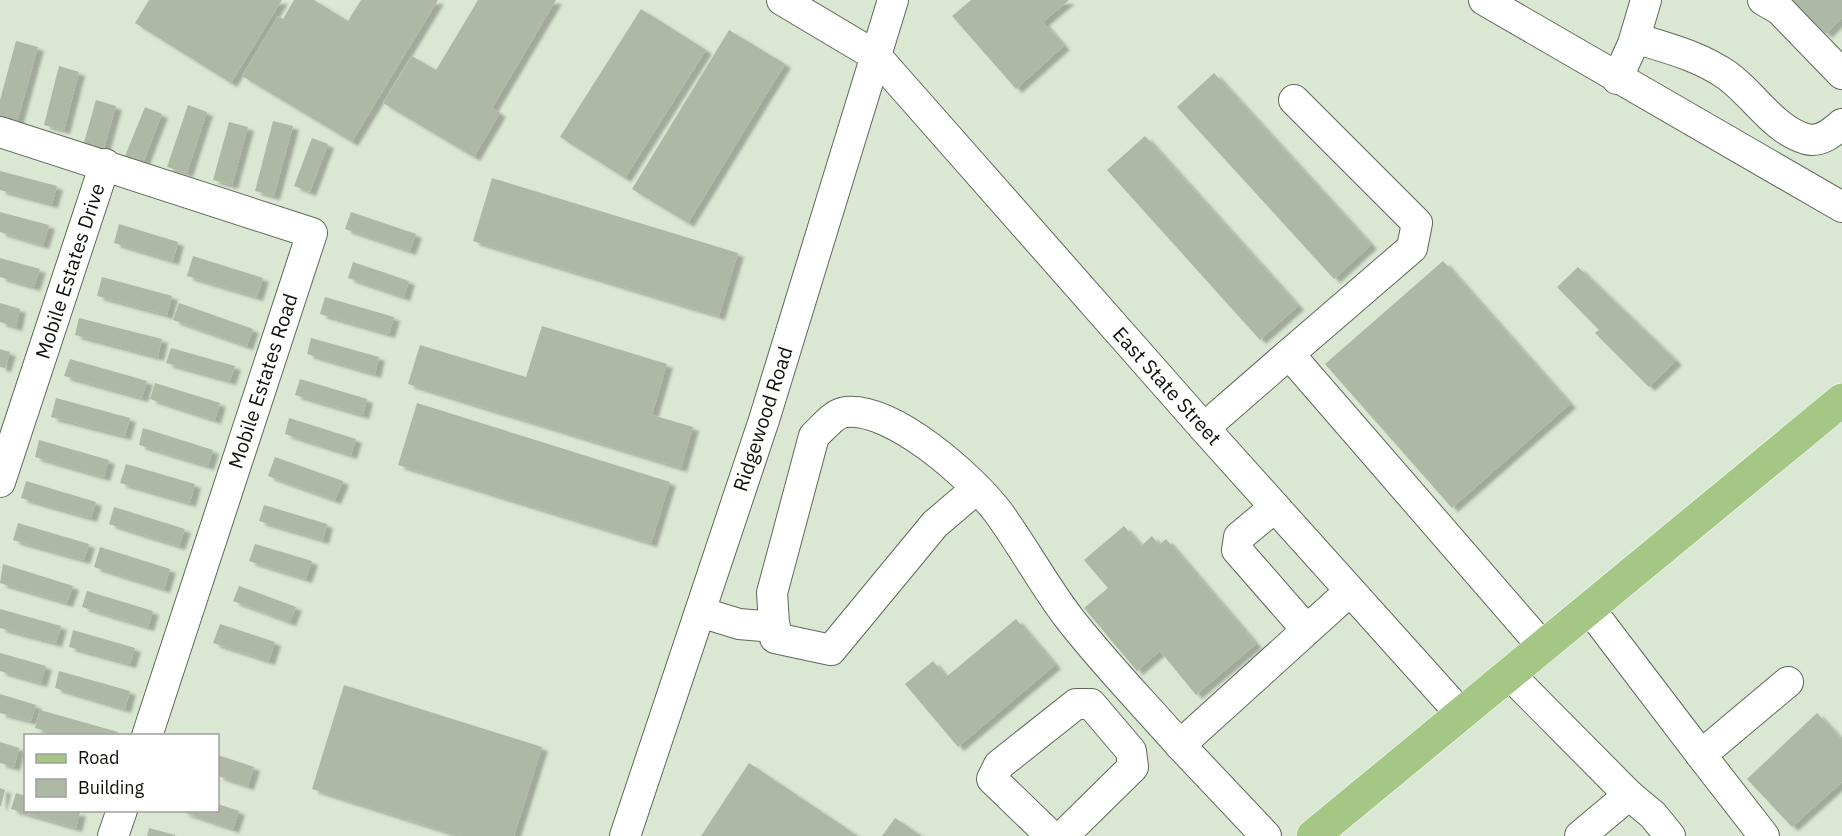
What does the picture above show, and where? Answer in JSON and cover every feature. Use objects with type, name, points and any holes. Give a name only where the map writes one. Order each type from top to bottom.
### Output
[{"type":"main road","points":[[1313,836],[1842,400]]},
{"type":"street","name":"East State Street","points":[[782,0],[876,56],[1204,428],[1461,714]]},
{"type":"street","name":"Ridgewood Road","points":[[631,833],[700,612],[764,420],[893,0]]},
{"type":"street","points":[[1484,0],[1617,79],[1842,207]]},
{"type":"street","points":[[1617,79],[1635,38],[1646,0]]},
{"type":"street","points":[[1763,0],[1780,10],[1842,74]]},
{"type":"street","points":[[1635,38],[1709,65],[1728,76],[1788,132],[1808,140],[1826,137],[1842,124]]},
{"type":"street","points":[[1204,428],[1412,248],[1417,223],[1294,100]]},
{"type":"street","name":"Mobile Estates Drive","points":[[0,132],[105,164],[0,482]]},
{"type":"street","name":"Mobile Estates Road","points":[[105,164],[312,233],[147,734]]},
{"type":"street","points":[[1289,354],[1543,647]]},
{"type":"street","points":[[975,490],[935,524],[831,650],[775,638],[772,593],[814,436],[830,420],[845,411],[867,414],[906,430],[938,453],[997,511],[1069,618],[1180,745],[1266,836]]},
{"type":"street","points":[[1275,507],[1239,537],[1237,550],[1306,629]]},
{"type":"street","points":[[1180,745],[1350,591]]},
{"type":"street","points":[[1588,608],[1764,836]]},
{"type":"street","points":[[700,612],[739,624],[775,627]]},
{"type":"street","points":[[1509,674],[1629,795],[1653,815],[1670,836]]},
{"type":"street","points":[[1701,755],[1788,682]]},
{"type":"street","points":[[1052,836],[992,779],[999,765],[1076,704],[1091,704],[1131,751],[1133,767],[1063,836]]},
{"type":"street","points":[[1580,836],[1629,795]]},
{"type":"street","points":[[113,836],[121,812]]},
{"type":"building","points":[[149,0],[282,0],[231,83],[135,23]]},
{"type":"building","points":[[294,0],[314,0],[348,21],[361,0],[438,0],[352,142],[242,76],[278,16],[283,19]]},
{"type":"building","points":[[478,0],[556,0],[492,108],[500,113],[474,157],[383,103],[412,56],[436,70]]},
{"type":"building","points":[[971,0],[1069,0],[1043,22],[1064,46],[1016,89],[952,16]]},
{"type":"building","points":[[1791,0],[1842,0],[1842,18],[1826,34]]},
{"type":"building","points":[[641,9],[706,50],[625,178],[560,137]]},
{"type":"building","points":[[729,30],[785,64],[688,223],[632,189]]},
{"type":"building","points":[[16,41],[38,47],[16,126],[0,121],[0,100]]},
{"type":"building","points":[[59,66],[79,72],[64,130],[44,125]]},
{"type":"building","points":[[1214,73],[1371,245],[1334,279],[1177,107]]},
{"type":"building","points":[[96,100],[116,106],[103,152],[83,146]]},
{"type":"building","points":[[188,105],[207,112],[187,173],[167,167]]},
{"type":"building","points":[[145,107],[162,114],[143,163],[125,156]]},
{"type":"building","points":[[273,121],[293,126],[274,196],[255,191]]},
{"type":"building","points":[[229,122],[248,127],[232,185],[213,180]]},
{"type":"building","points":[[1145,136],[1298,306],[1260,340],[1107,170]]},
{"type":"building","points":[[312,138],[328,144],[310,192],[294,186]]},
{"type":"building","points":[[0,171],[57,186],[52,204],[0,190]]},
{"type":"building","points":[[492,178],[738,253],[719,316],[473,241]]},
{"type":"building","points":[[0,212],[49,225],[43,245],[0,232]]},
{"type":"building","points":[[351,212],[416,234],[410,251],[345,229]]},
{"type":"building","points":[[119,224],[178,242],[173,261],[114,243]]},
{"type":"building","points":[[193,256],[263,278],[257,297],[187,276]]},
{"type":"building","points":[[0,258],[40,269],[34,287],[0,277]]},
{"type":"building","points":[[1443,261],[1570,404],[1452,508],[1325,364]]},
{"type":"building","points":[[353,262],[409,281],[404,297],[348,278]]},
{"type":"building","points":[[1578,267],[1676,361],[1649,387],[1595,333],[1599,330],[1557,287]]},
{"type":"building","points":[[102,277],[172,296],[167,315],[97,296]]},
{"type":"building","points":[[325,297],[394,317],[389,334],[320,314]]},
{"type":"building","points":[[0,303],[20,309],[16,327],[0,322]]},
{"type":"building","points":[[179,303],[253,329],[247,346],[173,320]]},
{"type":"building","points":[[79,318],[162,339],[158,357],[75,335]]},
{"type":"building","points":[[542,326],[667,364],[652,415],[693,427],[681,468],[408,384],[420,345],[526,377]]},
{"type":"building","points":[[311,338],[379,357],[375,374],[307,354]]},
{"type":"building","points":[[171,348],[235,366],[230,381],[166,363]]},
{"type":"building","points":[[0,349],[10,352],[5,368],[0,367]]},
{"type":"building","points":[[70,359],[147,381],[142,398],[64,376]]},
{"type":"building","points":[[300,379],[367,399],[363,415],[295,395]]},
{"type":"building","points":[[155,383],[220,403],[215,420],[150,399]]},
{"type":"building","points":[[56,398],[130,418],[125,436],[51,417]]},
{"type":"building","points":[[417,403],[670,482],[651,543],[398,465]]},
{"type":"building","points":[[289,418],[356,439],[351,455],[285,434]]},
{"type":"building","points":[[143,428],[213,450],[208,466],[139,445]]},
{"type":"building","points":[[39,440],[109,460],[104,477],[35,457]]},
{"type":"building","points":[[275,457],[343,481],[335,500],[268,476]]},
{"type":"building","points":[[126,464],[195,484],[190,503],[120,483]]},
{"type":"building","points":[[26,481],[96,502],[91,518],[21,498]]},
{"type":"building","points":[[264,505],[327,524],[323,540],[259,521]]},
{"type":"building","points":[[114,507],[185,529],[179,546],[109,524]]},
{"type":"building","points":[[18,523],[89,544],[84,560],[13,540]]},
{"type":"building","points":[[1124,526],[1141,546],[1152,536],[1159,545],[1166,539],[1256,644],[1196,695],[1160,651],[1137,671],[1084,608],[1108,588],[1084,560]]},
{"type":"building","points":[[255,544],[312,561],[306,579],[249,561]]},
{"type":"building","points":[[100,547],[170,569],[164,589],[94,567]]},
{"type":"building","points":[[3,564],[73,586],[67,603],[0,583]]},
{"type":"building","points":[[239,586],[296,607],[290,622],[233,601]]},
{"type":"building","points":[[87,591],[153,611],[148,627],[82,607]]},
{"type":"building","points":[[0,609],[61,626],[56,643],[0,628]]},
{"type":"building","points":[[1016,619],[1055,665],[958,747],[905,684],[933,661],[946,677]]},
{"type":"building","points":[[220,624],[275,642],[269,661],[213,643]]},
{"type":"building","points":[[73,630],[135,648],[130,664],[69,647]]},
{"type":"building","points":[[0,653],[46,666],[41,683],[0,671]]},
{"type":"building","points":[[59,671],[130,691],[125,709],[55,688]]},
{"type":"building","points":[[344,685],[542,747],[514,836],[460,836],[312,789]]},
{"type":"building","points":[[0,694],[36,705],[31,721],[0,713]]},
{"type":"building","points":[[40,710],[118,732],[118,734],[57,734],[35,728]]},
{"type":"building","points":[[1817,713],[1842,740],[1842,782],[1792,827],[1747,779]]},
{"type":"building","points":[[0,742],[19,748],[14,767],[0,763]]},
{"type":"building","points":[[219,755],[254,767],[248,786],[219,776]]},
{"type":"building","points":[[749,763],[858,836],[701,836]]},
{"type":"building","points":[[0,788],[5,790],[1,806],[0,806]]},
{"type":"building","points":[[16,793],[24,795],[24,812],[80,812],[76,828],[11,809]]},
{"type":"building","points":[[219,804],[239,811],[233,829],[183,812],[219,812]]},
{"type":"building","points":[[895,818],[922,836],[882,836]]},
{"type":"building","points":[[149,828],[175,835],[175,836],[147,836]]}]
